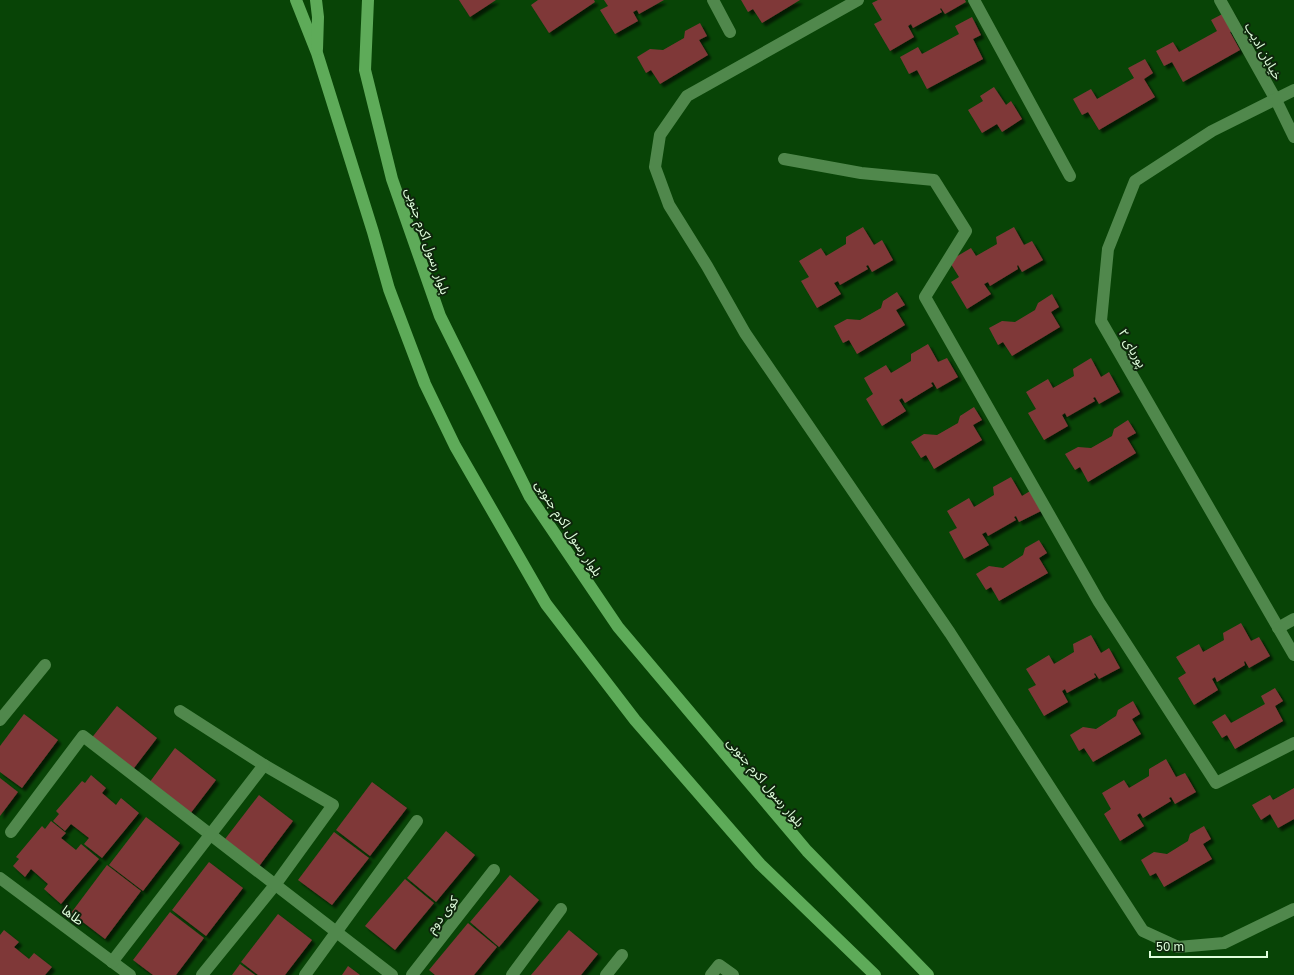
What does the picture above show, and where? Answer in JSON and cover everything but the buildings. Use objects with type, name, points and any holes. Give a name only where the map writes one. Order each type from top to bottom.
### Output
[{"type":"main road","points":[[296,0],[317,53],[373,232],[389,289],[425,384],[455,446],[546,604],[635,720],[760,864],[874,975]]},
{"type":"main road","points":[[316,0],[318,17],[317,53]]},
{"type":"main road","name":"بلوار رسول اکرم جنوبی","points":[[368,0],[365,70],[392,179],[440,316],[530,497],[623,633],[807,851],[928,975]]},
{"type":"street","points":[[713,0],[730,32]]},
{"type":"street","points":[[858,0],[688,96],[660,135],[655,167],[669,205],[707,266],[745,333],[950,632],[1143,931],[1178,947],[1224,943],[1294,908]]},
{"type":"street","points":[[974,0],[1070,176]]},
{"type":"street","name":"خیابان ادیب","points":[[1220,0],[1276,100],[1294,137]]},
{"type":"street","name":"پوریای ۲","points":[[1294,90],[1212,131],[1135,181],[1108,249],[1101,321],[1294,655]]},
{"type":"street","points":[[784,159],[861,173],[934,180],[966,231],[925,297],[1099,602],[1216,783],[1294,743]]},
{"type":"street","points":[[1278,628],[1294,619]]},
{"type":"street","points":[[0,720],[45,665]]},
{"type":"street","points":[[180,711],[264,765],[333,805],[275,885],[202,975]]},
{"type":"street","points":[[11,832],[83,736],[392,975]]},
{"type":"street","points":[[112,962],[264,765]]},
{"type":"street","points":[[305,975],[417,821]]},
{"type":"street","name":"کوی دوم","points":[[412,975],[494,870]]},
{"type":"street","name":"طاها","points":[[0,878],[112,962],[125,974]]},
{"type":"street","points":[[512,975],[561,909]]},
{"type":"street","points":[[606,975],[622,955]]},
{"type":"street","points":[[711,975],[719,965],[733,975]]}]
